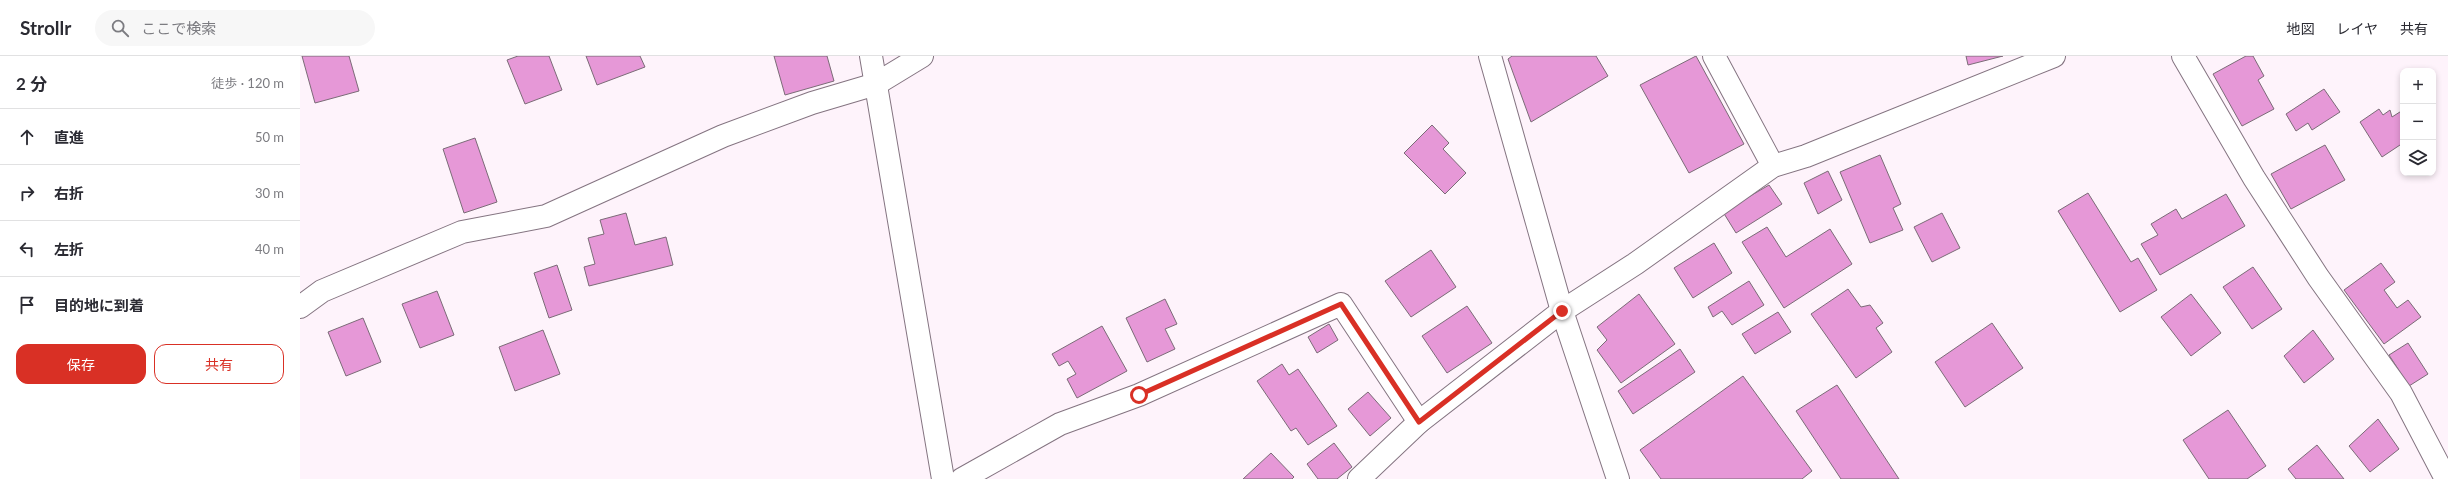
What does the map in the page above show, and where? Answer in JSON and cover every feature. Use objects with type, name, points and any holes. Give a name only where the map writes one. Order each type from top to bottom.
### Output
[{"type":"street","points":[[871,56],[943,479]]},
{"type":"street","points":[[300,307],[322,291],[462,232],[546,216],[723,136],[812,103],[876,84],[922,56]]},
{"type":"street","points":[[1490,56],[1562,311],[1618,479]]},
{"type":"street","points":[[1714,56],[1773,166]]},
{"type":"street","points":[[1359,479],[1419,422],[1562,311],[1635,264],[1773,166],[1806,156],[2054,56]]},
{"type":"street","points":[[2183,56],[2254,178],[2318,277],[2401,393],[2446,479]]},
{"type":"street","points":[[962,479],[1060,424],[1139,395],[1341,304],[1419,422]]},
{"type":"building","points":[[302,56],[349,56],[359,91],[315,103]]},
{"type":"building","points":[[518,56],[549,56],[562,90],[525,104],[507,60]]},
{"type":"building","points":[[586,56],[640,56],[645,67],[597,85]]},
{"type":"building","points":[[774,56],[827,56],[834,81],[785,95]]},
{"type":"building","points":[[1512,56],[1596,56],[1608,76],[1531,122],[1508,59]]},
{"type":"building","points":[[1696,56],[1744,144],[1689,173],[1640,85]]},
{"type":"building","points":[[1966,56],[2003,56],[1968,65]]},
{"type":"building","points":[[2246,56],[2253,56],[2264,76],[2258,80],[2274,109],[2242,126],[2213,74]]},
{"type":"building","points":[[2324,89],[2340,112],[2312,130],[2308,123],[2296,131],[2286,114]]},
{"type":"building","points":[[2379,109],[2383,115],[2390,110],[2392,117],[2400,112],[2400,145],[2382,157],[2360,122]]},
{"type":"building","points":[[1432,125],[1449,143],[1443,149],[1466,173],[1445,194],[1404,153]]},
{"type":"building","points":[[475,138],[497,202],[464,213],[443,149]]},
{"type":"building","points":[[2325,145],[2345,180],[2291,209],[2271,174]]},
{"type":"building","points":[[1880,155],[1901,204],[1893,208],[1903,230],[1870,243],[1840,172]]},
{"type":"building","points":[[1828,171],[1842,200],[1818,214],[1804,183]]},
{"type":"building","points":[[1769,185],[1782,204],[1736,233],[1723,212]]},
{"type":"building","points":[[2088,193],[2131,262],[2138,258],[2157,290],[2120,312],[2058,211]]},
{"type":"building","points":[[2226,194],[2245,226],[2160,275],[2141,244],[2158,235],[2151,224],[2176,209],[2182,219]]},
{"type":"building","points":[[626,213],[635,245],[666,237],[673,265],[589,286],[584,267],[595,264],[588,238],[604,234],[600,220]]},
{"type":"building","points":[[1942,213],[1960,248],[1932,262],[1914,227]]},
{"type":"building","points":[[1767,227],[1786,257],[1830,229],[1852,264],[1784,308],[1742,242]]},
{"type":"building","points":[[1714,243],[1732,273],[1693,298],[1674,268]]},
{"type":"building","points":[[1431,250],[1456,287],[1411,317],[1385,281]]},
{"type":"building","points":[[2381,263],[2395,282],[2384,290],[2397,308],[2408,300],[2421,317],[2384,344],[2344,290]]},
{"type":"building","points":[[557,265],[572,310],[549,318],[534,273]]},
{"type":"building","points":[[2253,267],[2282,309],[2252,329],[2223,287]]},
{"type":"building","points":[[1749,281],[1764,305],[1732,325],[1722,311],[1713,317],[1708,307]]},
{"type":"building","points":[[1848,289],[1861,307],[1870,305],[1883,323],[1876,328],[1892,352],[1856,378],[1811,314]]},
{"type":"building","points":[[437,291],[454,335],[420,348],[402,304]]},
{"type":"building","points":[[1639,294],[1675,344],[1621,383],[1597,350],[1607,340],[1597,327]]},
{"type":"building","points":[[2191,294],[2221,333],[2191,356],[2161,317]]},
{"type":"building","points":[[1165,299],[1177,324],[1165,329],[1175,349],[1147,362],[1126,318]]},
{"type":"building","points":[[1467,306],[1492,343],[1447,373],[1422,336]]},
{"type":"building","points":[[1778,312],[1791,332],[1755,354],[1742,334]]},
{"type":"building","points":[[363,318],[381,362],[346,376],[328,332]]},
{"type":"building","points":[[1992,323],[2023,368],[1965,407],[1935,362]]},
{"type":"building","points":[[1329,324],[1338,340],[1317,353],[1308,337]]},
{"type":"building","points":[[1102,326],[1127,371],[1077,398],[1067,379],[1076,374],[1068,361],[1059,366],[1052,354]]},
{"type":"building","points":[[543,330],[560,374],[515,391],[499,347]]},
{"type":"building","points":[[2313,330],[2334,359],[2304,383],[2284,356]]},
{"type":"building","points":[[2408,343],[2428,374],[2409,386],[2389,355]]},
{"type":"building","points":[[1680,349],[1695,372],[1633,414],[1618,391]]},
{"type":"building","points":[[1282,364],[1289,375],[1298,369],[1337,426],[1308,445],[1296,428],[1291,431],[1257,381]]},
{"type":"building","points":[[1743,376],[1812,471],[1802,479],[1661,479],[1640,450]]},
{"type":"building","points":[[1837,385],[1899,479],[1841,479],[1796,411]]},
{"type":"building","points":[[1368,392],[1391,418],[1370,436],[1348,409]]},
{"type":"building","points":[[2228,410],[2266,466],[2247,479],[2209,479],[2183,440]]},
{"type":"building","points":[[2378,419],[2399,449],[2370,472],[2349,446]]},
{"type":"building","points":[[1334,443],[1352,467],[1337,479],[1318,479],[1307,464]]},
{"type":"building","points":[[2317,445],[2344,479],[2296,479],[2288,469]]},
{"type":"building","points":[[1271,453],[1294,477],[1292,479],[1243,479]]},
{"type":"route","points":[[1139,395],[1341,304],[1419,422],[1562,311]]}]
